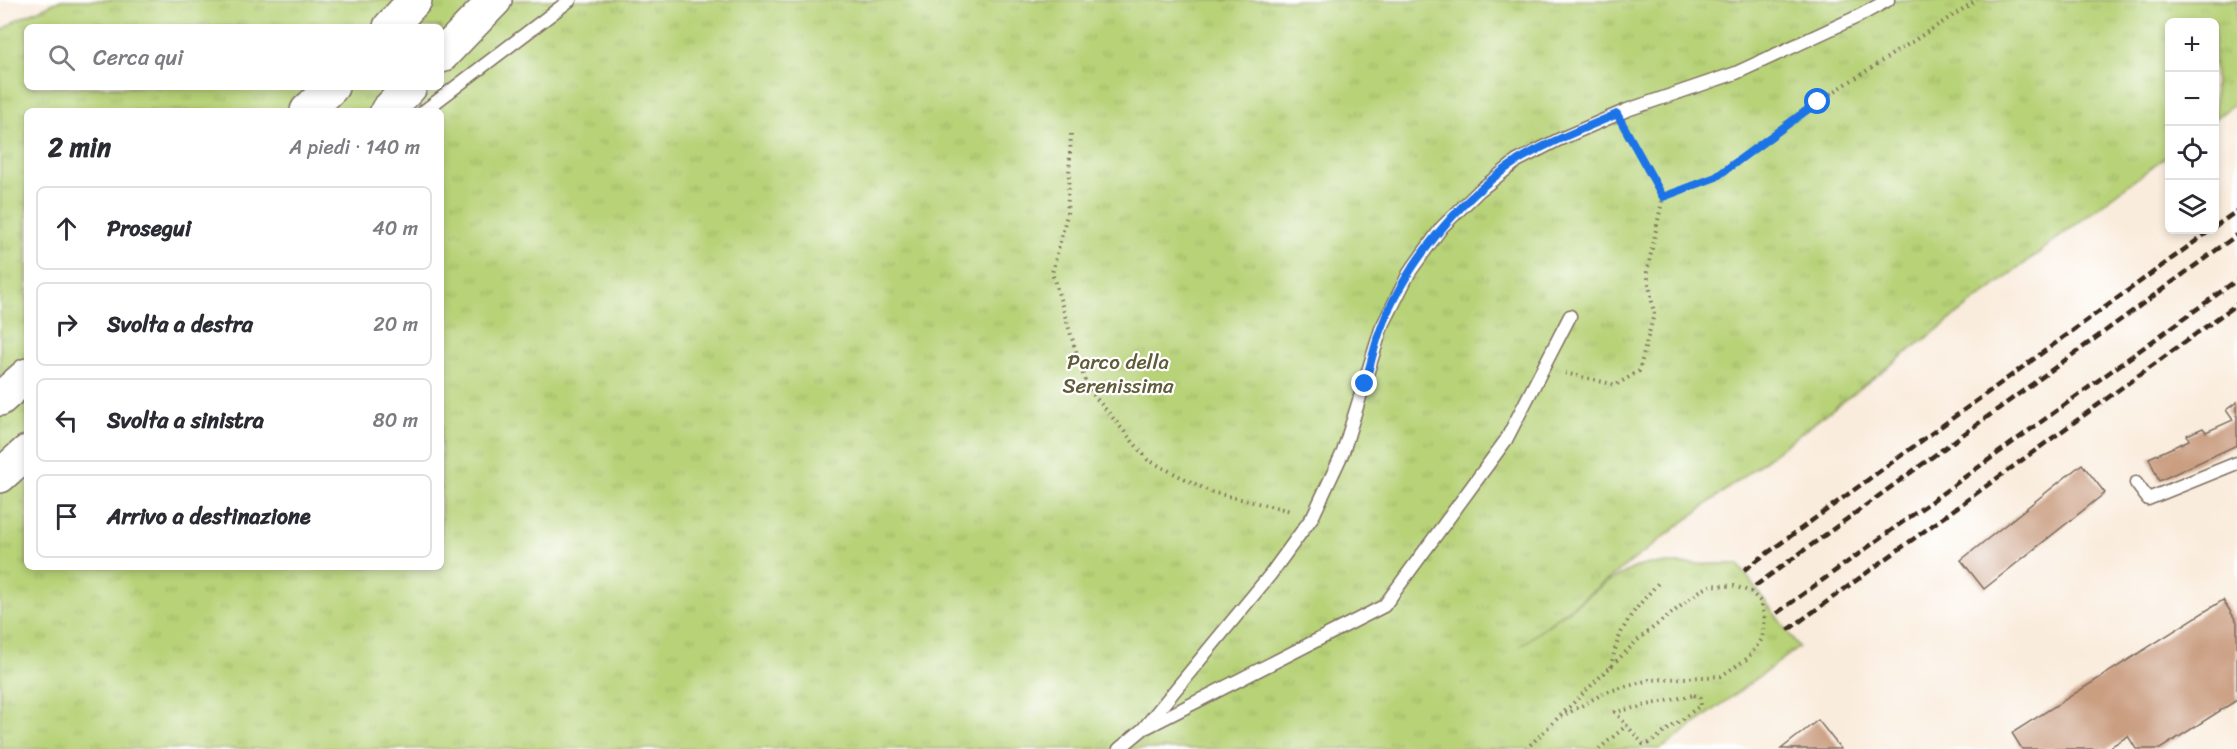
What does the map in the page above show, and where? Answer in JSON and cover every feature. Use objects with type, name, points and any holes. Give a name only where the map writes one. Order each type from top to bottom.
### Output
[{"type":"highway","points":[[393,24],[415,0]]},
{"type":"highway","points":[[444,53],[495,0]]},
{"type":"highway","points":[[310,108],[329,90]]},
{"type":"highway","points":[[390,108],[407,90]]},
{"type":"highway","points":[[0,399],[24,378]]},
{"type":"highway","points":[[0,476],[24,455]]},
{"type":"lane","points":[[428,108],[570,0]]},
{"type":"lane","points":[[1119,749],[1143,729],[1270,575],[1313,516],[1343,453],[1381,329],[1409,273],[1442,227],[1480,190],[1517,161],[1558,140],[1617,114],[1736,73],[1888,0]]},
{"type":"lane","points":[[1143,729],[1384,606],[1506,440],[1570,316]]},
{"type":"lane","points":[[2136,483],[2148,499],[2237,463]]},
{"type":"path","points":[[1663,197],[1716,177],[1818,102],[1977,0]]},
{"type":"path","points":[[1544,368],[1616,385],[1640,371],[1654,314],[1647,272],[1663,197],[1617,114]]},
{"type":"path","points":[[1071,134],[1067,215],[1052,273],[1087,387],[1148,460],[1211,492],[1313,516]]},
{"type":"path","points":[[1611,668],[1615,643],[1628,618],[1660,581]]},
{"type":"path","points":[[1526,749],[1640,638],[1700,591],[1712,585],[1724,584],[1744,589],[1757,596],[1761,602],[1766,618],[1762,639],[1748,658],[1721,676],[1649,680],[1606,692],[1561,717]]},
{"type":"path","points":[[1694,695],[1700,698],[1701,705],[1650,743],[1642,744],[1627,724],[1615,712],[1694,695]]},
{"type":"path","points":[[1599,749],[1627,724]]},
{"type":"green space","name":"Parco della Serenissima","points":[[61,0],[2237,0],[2237,102],[2219,116],[2219,18],[2165,18],[2165,157],[1520,646],[1607,582],[1634,568],[1649,564],[1738,564],[1799,647],[1661,749],[0,749],[0,32],[16,20]]},
{"type":"building","points":[[2237,402],[2237,445],[2159,481],[2149,458],[2189,440],[2187,435],[2203,428],[2206,432],[2233,420],[2226,410]]},
{"type":"building","points":[[2082,464],[2105,493],[1984,589],[1961,560]]},
{"type":"building","points":[[2223,600],[2237,622],[2237,700],[2160,749],[2136,749],[2128,736],[2107,749],[2022,749],[2012,733]]},
{"type":"building","points":[[1818,720],[1841,749],[1781,749]]},
{"type":"railway","points":[[2219,224],[2237,211]]},
{"type":"railway","points":[[1744,570],[2206,234]]},
{"type":"railway","points":[[1755,586],[2237,235]]},
{"type":"railway","points":[[1777,613],[2237,280]]},
{"type":"railway","points":[[1788,630],[2237,304]]},
{"type":"route","points":[[1365,384],[1381,329],[1409,273],[1442,227],[1480,190],[1517,161],[1617,114],[1663,197],[1716,177],[1818,102]]}]
